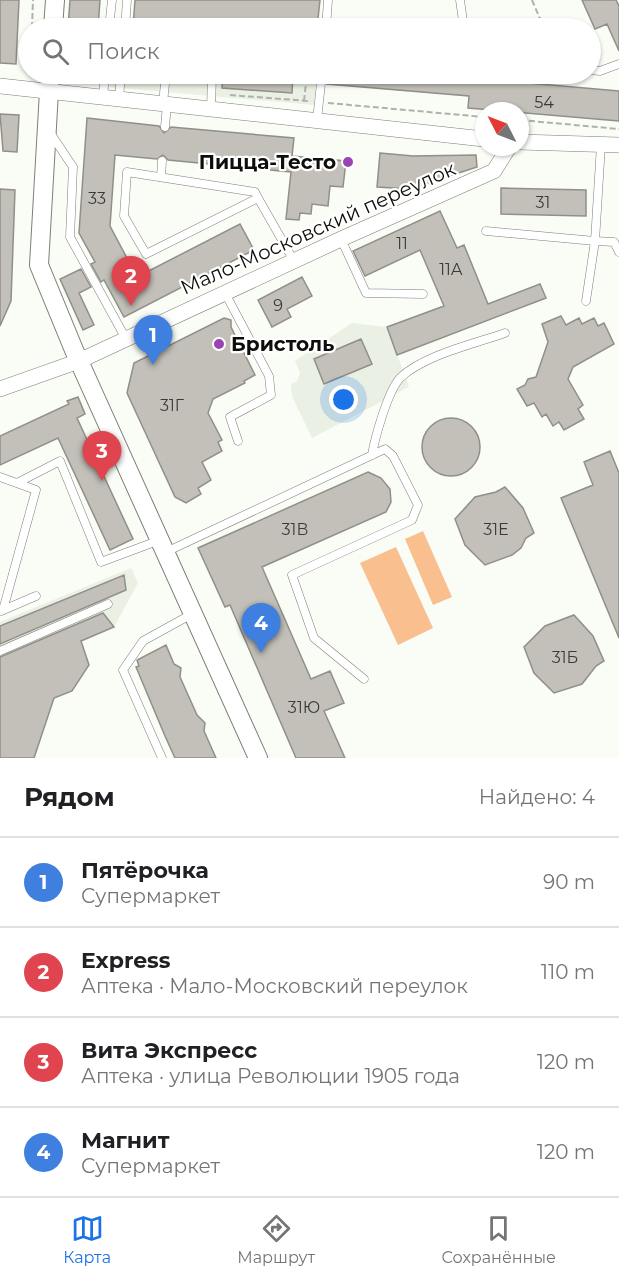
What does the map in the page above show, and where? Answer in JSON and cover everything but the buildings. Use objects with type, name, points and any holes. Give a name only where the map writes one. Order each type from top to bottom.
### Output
[{"type":"street","points":[[54,18],[55,0]]},
{"type":"street","points":[[0,86],[24,84]]},
{"type":"street","points":[[49,84],[39,265],[79,361],[258,758]]},
{"type":"street","points":[[56,84],[103,97],[165,103],[212,101],[317,120],[475,138]]},
{"type":"street","points":[[529,142],[619,146]]},
{"type":"street","name":"Мало-Московский переулок","points":[[0,389],[79,361],[341,239],[494,171],[504,156]]},
{"type":"lane","points":[[110,18],[112,0]]},
{"type":"lane","points":[[126,18],[127,0]]},
{"type":"lane","points":[[327,18],[328,0]]},
{"type":"lane","points":[[460,0],[463,18]]},
{"type":"lane","points":[[601,71],[619,64]]},
{"type":"lane","points":[[103,97],[104,84]]},
{"type":"lane","points":[[119,98],[120,84]]},
{"type":"lane","points":[[165,127],[166,84]]},
{"type":"lane","points":[[212,84],[212,101]]},
{"type":"lane","points":[[317,120],[321,84]]},
{"type":"lane","points":[[46,127],[73,167],[70,237],[126,339]]},
{"type":"lane","points":[[586,301],[595,241],[601,145]]},
{"type":"lane","points":[[161,177],[162,161]]},
{"type":"lane","points":[[258,198],[146,254],[124,216],[127,172],[255,192],[294,261]]},
{"type":"lane","points":[[486,231],[614,242],[619,252]]},
{"type":"lane","points":[[341,239],[366,293],[423,294]]},
{"type":"lane","points":[[225,293],[268,376],[271,395],[230,417],[238,441]]},
{"type":"lane","points":[[372,455],[375,433],[398,380],[417,365],[505,333]]},
{"type":"lane","points":[[17,483],[60,461],[101,562],[163,546],[385,449],[393,456],[418,505],[412,520],[292,575],[314,638],[364,679]]},
{"type":"lane","points":[[0,477],[36,490],[2,611]]},
{"type":"lane","points":[[2,611],[36,596]]},
{"type":"lane","points":[[0,651],[108,604]]},
{"type":"lane","points":[[162,758],[123,670],[143,641],[194,613]]},
{"type":"path","points":[[32,18],[33,0]]},
{"type":"path","points":[[532,0],[540,18]]},
{"type":"path","points":[[304,101],[306,84]]},
{"type":"path","points":[[212,101],[304,101],[475,116]]},
{"type":"path","points":[[529,121],[619,129]]},
{"type":"shaded area","points":[[110,84],[316,84],[314,105],[110,87]]},
{"type":"shaded area","points":[[352,323],[387,327],[409,387],[312,438],[292,396],[291,384],[297,381],[300,373],[295,361]]},
{"type":"shaded area","points":[[423,531],[452,597],[433,605],[405,539]]},
{"type":"shaded area","points":[[396,547],[433,628],[398,645],[360,563]]},
{"type":"shaded area","points":[[131,568],[138,583],[114,627],[1,673],[0,676],[0,622]]},
{"type":"place","name":"Пицца-Тесто","points":[[348,162]]},
{"type":"place","name":"Express","points":[[131,306]]},
{"type":"place","name":"Бристоль","points":[[219,344]]},
{"type":"place","name":"Пятёрочка","points":[[153,365]]},
{"type":"place","name":"Вита Экспресс","points":[[102,481]]},
{"type":"place","name":"Магнит","points":[[261,653]]}]
